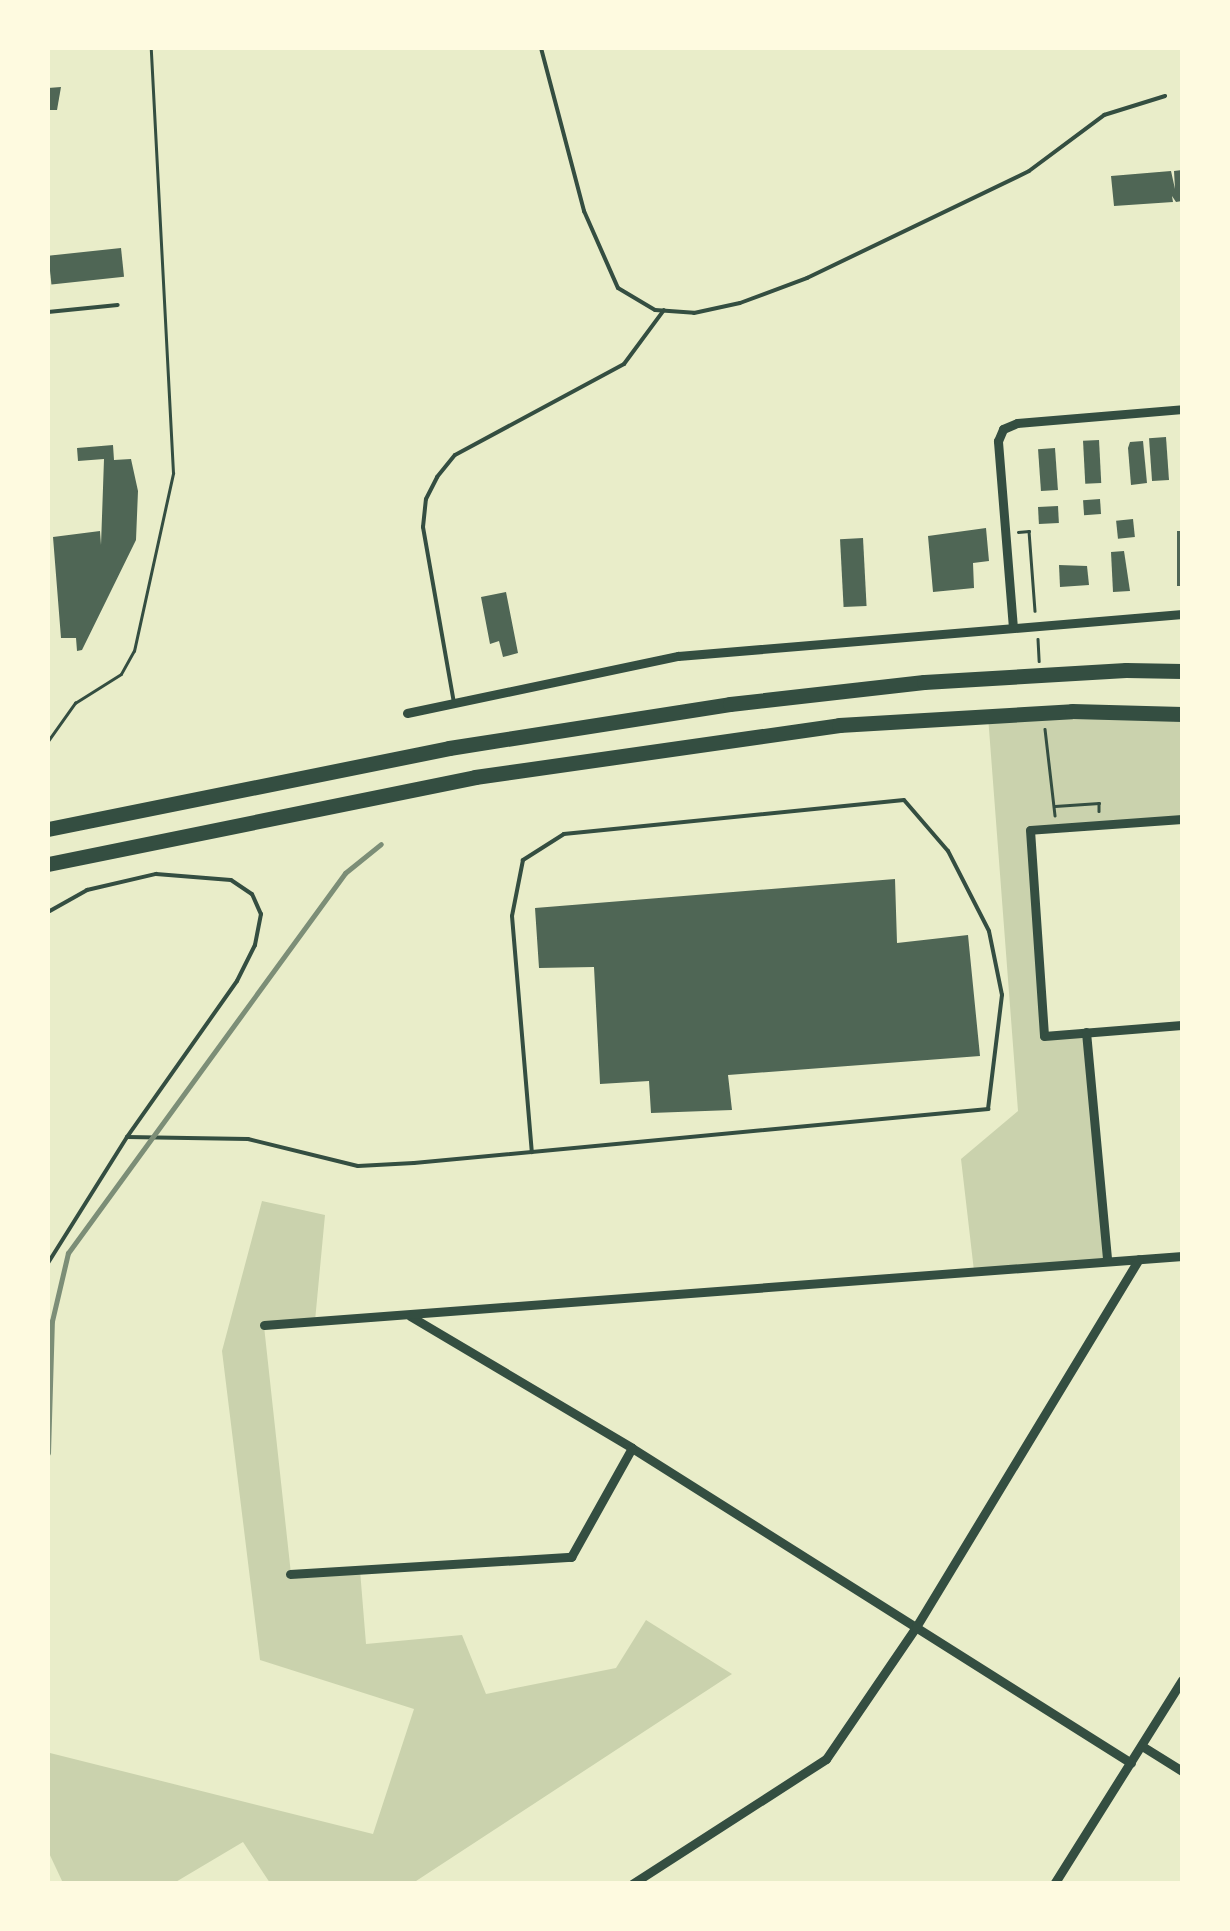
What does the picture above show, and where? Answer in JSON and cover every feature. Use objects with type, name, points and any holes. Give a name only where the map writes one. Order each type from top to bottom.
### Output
[{"type":"highway","points":[[50,828],[450,748],[730,704],[924,682],[1126,670],[1182,671]]},
{"type":"highway","points":[[48,864],[474,778],[839,725],[1072,712],[1181,714]]},
{"type":"street","points":[[1013,628],[998,441],[1003,429],[1017,422],[1182,409]]},
{"type":"street","points":[[408,714],[678,656],[1182,614]]},
{"type":"street","points":[[1182,818],[1030,830],[1044,1036],[1182,1025]]},
{"type":"street","points":[[1086,1032],[1108,1260]]},
{"type":"street","points":[[264,1325],[1182,1256]]},
{"type":"street","points":[[632,1884],[826,1759],[916,1628],[1140,1258]]},
{"type":"street","points":[[408,1315],[632,1448],[1131,1764]]},
{"type":"street","points":[[290,1574],[571,1557],[632,1448]]},
{"type":"street","points":[[1054,1884],[1182,1680]]},
{"type":"street","points":[[1142,1746],[1182,1772]]},
{"type":"lane","points":[[541,48],[584,212],[618,288],[664,310],[694,313],[740,302],[807,278],[1030,170],[1104,116],[1165,96]]},
{"type":"lane","points":[[48,312],[118,306]]},
{"type":"lane","points":[[454,704],[423,527],[426,500],[437,478],[455,455],[624,364],[664,310]]},
{"type":"lane","points":[[128,1137],[248,1139],[358,1166],[532,1152],[988,1110],[1002,995],[989,931],[948,850],[904,800],[564,834],[522,860],[512,916],[532,1152]]},
{"type":"lane","points":[[48,912],[87,890],[156,874],[231,880],[252,894],[261,914],[255,944],[237,981],[128,1137],[48,1263]]},
{"type":"path","points":[[48,741],[76,703],[121,674],[134,651],[173,473],[151,48]]},
{"type":"path","points":[[1018,532],[1029,531],[1030,550]]},
{"type":"path","points":[[1049,785],[1055,817]]},
{"type":"path","points":[[1054,806],[1099,803],[1100,813]]},
{"type":"green space","points":[[1182,714],[1182,819],[1031,830],[1044,1036],[1086,1032],[1107,1260],[974,1271],[961,1159],[1018,1111],[988,716]]},
{"type":"green space","points":[[262,1201],[325,1215],[315,1321],[264,1326],[291,1574],[360,1570],[366,1644],[462,1635],[486,1694],[616,1668],[646,1620],[732,1674],[413,1883],[270,1883],[243,1842],[174,1883],[63,1883],[48,1851],[50,1753],[373,1834],[414,1709],[260,1660],[222,1351]]},
{"type":"building","points":[[61,87],[57,110],[48,110],[48,88]]},
{"type":"building","points":[[1182,170],[1182,201],[1176,202],[1172,196],[1173,202],[1114,206],[1111,176],[1171,171],[1175,189],[1174,171]]},
{"type":"building","points":[[121,248],[124,277],[51,284],[48,256]]},
{"type":"building","points":[[1166,437],[1169,480],[1152,481],[1149,438]]},
{"type":"building","points":[[1099,440],[1101,483],[1085,484],[1083,441]]},
{"type":"building","points":[[1143,441],[1147,483],[1131,485],[1128,448],[1130,442]]},
{"type":"building","points":[[113,445],[114,460],[131,459],[138,491],[136,540],[82,650],[77,651],[76,638],[61,638],[53,537],[100,531],[101,545],[104,459],[78,461],[77,448]]},
{"type":"building","points":[[1055,448],[1058,490],[1041,491],[1038,449]]},
{"type":"building","points":[[1100,499],[1101,514],[1084,515],[1083,500]]},
{"type":"building","points":[[1058,506],[1059,523],[1039,524],[1038,507]]},
{"type":"building","points":[[1133,519],[1135,537],[1118,539],[1116,521]]},
{"type":"building","points":[[986,528],[989,561],[973,563],[974,588],[933,592],[928,536]]},
{"type":"building","points":[[1177,531],[1182,531],[1182,586],[1177,586]]},
{"type":"building","points":[[863,538],[867,606],[844,607],[840,539]]},
{"type":"building","points":[[1124,551],[1130,591],[1113,592],[1111,552]]},
{"type":"building","points":[[1059,565],[1087,566],[1089,585],[1060,587]]},
{"type":"building","points":[[506,592],[518,653],[503,657],[499,641],[490,644],[481,597]]},
{"type":"building","points":[[895,879],[897,943],[968,935],[980,1056],[728,1075],[732,1110],[651,1113],[649,1081],[600,1084],[594,967],[539,968],[535,908]]},
{"type":"railway","points":[[48,1453],[52,1321],[68,1253],[345,873],[381,844]]}]
